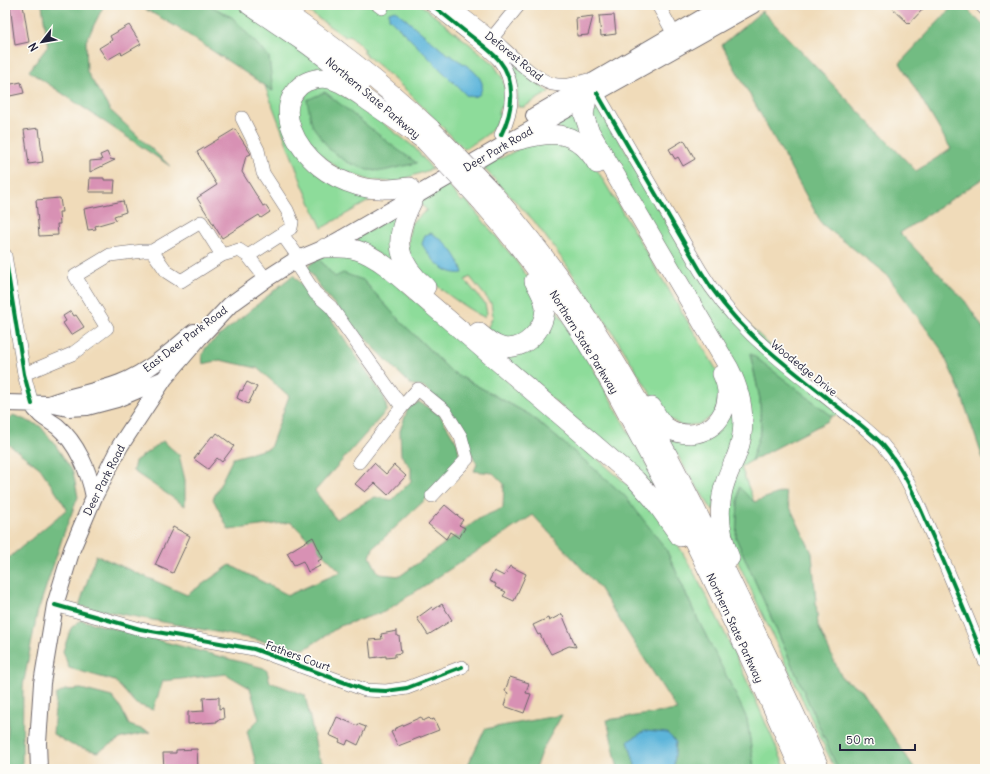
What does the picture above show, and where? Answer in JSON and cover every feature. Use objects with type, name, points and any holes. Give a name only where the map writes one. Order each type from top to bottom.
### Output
[{"type":"highway","name":"Northern State Parkway","points":[[249,5],[285,28],[426,134]]},
{"type":"highway","name":"Northern State Parkway","points":[[274,5],[348,57],[390,91],[426,134],[531,240],[562,282],[594,327],[633,392],[664,448],[766,651],[820,769]]},
{"type":"highway","points":[[426,134],[351,90],[327,78],[313,80],[302,84],[294,94],[288,106],[289,122],[298,140],[311,158],[329,173],[349,183],[370,188],[394,189],[412,192],[400,231],[401,249],[406,264],[416,278],[480,334],[494,344],[508,347],[520,344],[532,337],[540,327],[545,308],[539,289],[497,220]]},
{"type":"highway","points":[[592,96],[584,116],[589,130],[729,368],[740,392],[743,408],[742,433],[739,448],[727,476],[722,493],[722,524],[727,551],[741,582],[766,651]]},
{"type":"highway","points":[[504,139],[557,134],[579,142],[590,152],[724,379],[728,398],[721,416],[710,428],[695,433],[688,434],[676,432],[665,426],[657,416],[634,378],[594,327]]},
{"type":"highway","name":"Northern State Parkway","points":[[485,195],[497,220],[532,263],[577,328],[636,429],[740,636],[800,769]]},
{"type":"highway","points":[[325,248],[359,250],[378,260],[636,480],[654,499],[671,523],[740,636]]},
{"type":"main road","name":"Deer Park Road","points":[[296,259],[325,248],[412,192],[504,139],[607,73],[724,5]]},
{"type":"main road","name":"Deer Park Road","points":[[504,139],[592,96],[753,5]]},
{"type":"main road","name":"Deer Park Road","points":[[39,769],[38,743],[42,683],[55,605],[72,549],[94,497],[120,446],[164,379],[230,305],[266,278],[296,259],[319,239],[412,192]]},
{"type":"main road","name":"East Deer Park Road","points":[[49,404],[66,398],[103,389],[138,375],[168,354],[230,305]]},
{"type":"main road","name":"East Deer Park Road","points":[[5,404],[49,404],[68,408],[87,407],[117,400],[164,379]]},
{"type":"main road","points":[[32,404],[36,412],[57,426],[68,436],[78,452],[85,468],[94,497]]},
{"type":"main road","points":[[72,549],[81,499],[82,481],[78,452]]},
{"type":"street","name":"Deforest Road","points":[[432,5],[490,52],[500,62],[506,72],[511,90],[511,104],[504,139]]},
{"type":"street","name":"Deforest Road","points":[[450,5],[537,76],[553,84],[563,86],[574,84],[607,73]]},
{"type":"street","points":[[492,38],[519,5]]},
{"type":"street","points":[[658,5],[674,34]]},
{"type":"street","points":[[981,5],[985,9]]},
{"type":"street","name":"Woodedge Drive","points":[[592,96],[723,305],[766,349],[882,444],[900,467],[936,541],[985,661]]},
{"type":"street","points":[[242,118],[258,150],[263,173],[287,210],[292,222],[291,228],[248,256]]},
{"type":"street","points":[[24,374],[72,354],[107,328],[75,276],[110,255],[143,251],[152,252],[201,222],[222,255]]},
{"type":"street","points":[[282,234],[315,293],[330,307],[402,407]]},
{"type":"street","points":[[152,252],[167,272],[181,281],[222,255],[239,250],[248,256],[266,278]]},
{"type":"street","points":[[5,255],[7,287],[24,374],[32,404]]},
{"type":"street","points":[[358,462],[418,389],[445,411],[461,437],[467,459],[432,496]]},
{"type":"street","name":"Fathers Court","points":[[55,605],[140,629],[254,649],[365,690],[386,691],[408,688],[462,667]]},
{"type":"green space","points":[[42,5],[104,5],[86,41],[87,72],[110,110],[170,166],[29,71],[48,46]]},
{"type":"green space","points":[[138,5],[209,5],[233,18],[269,57],[273,91],[175,26]]},
{"type":"green space","points":[[209,5],[242,5],[329,67],[298,79],[290,134],[374,198],[322,228],[303,186],[265,86],[272,91],[233,18]]},
{"type":"green space","points":[[299,5],[372,5],[380,11],[385,5],[421,5],[493,63],[503,79],[506,95],[503,108],[500,107],[498,113],[502,115],[499,121],[486,135],[464,149],[405,89],[363,52],[365,50],[350,35],[345,37]]},
{"type":"green space","points":[[954,5],[963,5],[985,27],[985,177],[900,233],[965,301],[985,331],[985,462],[960,391],[941,349],[887,275],[822,224],[722,45],[762,11],[916,171],[951,149],[900,63]]},
{"type":"green space","points":[[509,59],[530,78],[549,92],[524,107],[518,107],[516,82]]},
{"type":"green space","points":[[313,82],[341,88],[340,94],[355,102],[414,147],[432,169],[395,182],[369,180],[341,170],[318,153],[300,127],[295,108]]},
{"type":"green space","points":[[325,92],[394,147],[417,163],[383,171],[367,170],[347,162],[330,150],[312,125],[307,100]]},
{"type":"green space","points":[[598,108],[601,108],[696,273],[840,414],[832,416],[750,354],[760,399],[761,431],[751,461],[741,467],[754,502],[739,488],[736,538],[838,769],[835,769],[739,564],[730,539],[728,509],[749,412],[591,119],[593,112]]},
{"type":"green space","points":[[575,114],[597,149],[554,126]]},
{"type":"green space","points":[[535,140],[568,141],[596,168],[722,379],[716,413],[701,424],[681,426],[663,414],[610,328],[566,264],[534,221],[481,165],[502,158]]},
{"type":"green space","points":[[447,184],[462,202],[465,199],[513,257],[532,283],[539,305],[537,322],[523,337],[505,339],[487,329],[493,316],[491,303],[470,277],[465,280],[485,304],[487,313],[484,317],[465,306],[440,288],[418,268],[411,259],[408,251],[408,240],[411,223],[427,210],[419,203]]},
{"type":"green space","points":[[396,214],[396,266],[358,241],[357,238]]},
{"type":"green space","points":[[334,252],[364,256],[653,507],[678,544],[710,603],[786,769],[754,768],[747,719],[695,614],[666,549],[591,466],[530,415],[452,372],[400,321],[363,280],[335,278],[318,258]]},
{"type":"green space","points":[[318,258],[335,277],[343,273],[363,280],[400,321],[452,372],[530,415],[625,496],[666,549],[695,614],[733,689],[747,719],[754,769],[672,769],[674,766],[618,769],[607,720],[677,710],[598,586],[533,515],[384,612],[340,626],[305,649],[79,606],[96,555],[187,595],[230,565],[288,595],[341,572],[291,522],[229,530],[213,499],[233,458],[270,448],[289,396],[257,368],[220,360],[203,364],[202,356],[206,347],[293,275],[327,313],[384,397],[387,410],[315,491],[336,519],[375,497],[392,500],[411,481],[411,468],[401,455],[400,431],[408,408],[419,402],[440,415],[457,443],[461,462],[426,499],[373,548],[370,557],[379,574],[400,576],[480,518],[503,508],[504,484],[493,473],[474,471],[477,464],[450,413],[425,388],[410,384],[353,326],[322,290],[307,267]]},
{"type":"green space","points":[[557,311],[577,339],[664,496],[499,353],[552,312]]},
{"type":"green space","points":[[750,353],[832,416],[828,421],[751,461],[761,431],[760,399]]},
{"type":"green space","points":[[740,409],[713,511],[687,472],[666,434],[682,437],[730,410]]},
{"type":"green space","points":[[13,415],[40,426],[54,443],[73,472],[78,497],[64,533],[37,614],[23,686],[22,769],[5,769],[8,714],[5,697],[5,561],[67,509],[40,468],[8,444],[5,424]]},
{"type":"green space","points":[[163,441],[179,455],[185,480],[185,506],[133,471],[135,461]]},
{"type":"green space","points":[[739,487],[754,502],[785,491],[788,503],[812,553],[818,626],[842,678],[861,689],[915,769],[838,769],[736,538]]},
{"type":"green space","points":[[81,620],[264,668],[267,671],[270,682],[305,695],[318,756],[327,769],[254,769],[256,764],[247,731],[259,719],[250,688],[226,674],[163,681],[153,710],[136,704],[115,681],[69,668],[63,651],[71,628]]},
{"type":"green space","points":[[81,689],[112,697],[121,708],[129,725],[150,732],[122,738],[97,752],[72,745],[53,734],[56,695],[65,690]]},
{"type":"green space","points":[[562,715],[541,752],[535,769],[466,769],[485,729]]},
{"type":"water","points":[[395,10],[442,50],[465,64],[475,73],[482,83],[482,88],[479,95],[473,97],[466,95],[389,18],[389,12]]},
{"type":"water","points":[[431,233],[442,240],[455,255],[463,273],[450,272],[444,269],[429,255],[422,244],[425,235]]},
{"type":"water","points":[[645,731],[667,733],[676,742],[674,766],[672,769],[636,769],[628,741]]},
{"type":"building","points":[[10,5],[23,5],[29,42],[15,45]]},
{"type":"building","points":[[889,5],[919,5],[923,9],[909,24]]},
{"type":"building","points":[[614,15],[616,34],[601,36],[599,16]]},
{"type":"building","points":[[593,16],[588,35],[577,36],[576,18]]},
{"type":"building","points":[[129,25],[141,44],[122,55],[121,52],[107,60],[99,48],[112,40],[110,36]]},
{"type":"building","points":[[21,82],[24,93],[10,96],[7,85]]},
{"type":"building","points":[[39,128],[43,162],[29,164],[24,130]]},
{"type":"building","points":[[235,129],[251,154],[246,156],[242,172],[263,206],[265,205],[270,212],[261,218],[259,215],[222,238],[197,198],[217,185],[197,152]]},
{"type":"building","points":[[684,140],[695,159],[683,166],[678,157],[675,159],[669,149]]},
{"type":"building","points":[[107,152],[110,159],[115,160],[90,172],[90,161],[102,160],[100,155]]},
{"type":"building","points":[[90,178],[115,180],[114,192],[89,192]]},
{"type":"building","points":[[60,198],[62,212],[59,212],[60,224],[57,224],[58,235],[39,236],[36,200]]},
{"type":"building","points":[[123,201],[126,212],[114,216],[116,220],[95,226],[96,229],[88,230],[84,209]]},
{"type":"building","points":[[71,311],[74,316],[76,315],[84,327],[71,335],[63,323],[66,321],[63,316]]},
{"type":"building","points":[[247,382],[257,387],[248,404],[237,398],[240,390],[242,391]]},
{"type":"building","points":[[217,433],[234,446],[222,462],[217,458],[208,469],[194,459],[212,436],[214,437]]},
{"type":"building","points":[[374,463],[386,474],[394,465],[406,476],[388,495],[375,483],[365,492],[355,484]]},
{"type":"building","points":[[445,505],[463,520],[459,525],[465,528],[459,538],[450,532],[446,539],[428,524]]},
{"type":"building","points":[[173,527],[190,536],[173,573],[155,565]]},
{"type":"building","points":[[313,537],[323,558],[318,561],[320,566],[308,572],[303,561],[294,565],[287,553]]},
{"type":"building","points":[[510,566],[526,574],[514,601],[503,596],[506,592],[495,587],[496,584],[489,581],[494,571],[504,576]]},
{"type":"building","points":[[442,604],[452,620],[428,635],[417,618],[432,607],[433,610]]},
{"type":"building","points":[[562,614],[576,647],[569,646],[551,654],[540,634],[538,635],[533,625],[548,618],[549,621]]},
{"type":"building","points":[[397,631],[401,653],[395,654],[395,657],[386,658],[386,656],[371,658],[369,640],[382,639],[381,634]]},
{"type":"building","points":[[510,677],[529,683],[526,693],[531,694],[524,713],[504,706],[508,693],[505,691]]},
{"type":"building","points":[[219,697],[219,709],[223,708],[224,719],[217,720],[217,722],[188,724],[188,712],[204,711],[203,698]]},
{"type":"building","points":[[337,717],[358,726],[358,724],[366,727],[358,745],[348,740],[346,745],[339,742],[340,740],[329,735]]},
{"type":"building","points":[[421,717],[423,721],[429,718],[431,720],[434,719],[439,730],[398,746],[391,732],[395,730],[394,729]]},
{"type":"building","points":[[197,749],[198,768],[164,769],[163,753],[176,753],[176,750]]},
{"type":"cycle path","points":[[432,5],[489,50],[499,60],[505,69],[511,87],[511,97],[508,116],[501,135]]},
{"type":"cycle path","points":[[597,93],[713,291],[743,326],[777,358],[871,434],[883,445],[897,463],[918,503],[950,575],[985,661]]},
{"type":"cycle path","points":[[5,255],[24,374],[32,404]]},
{"type":"cycle path","points":[[55,605],[140,629],[254,649],[365,690],[386,691],[407,688],[462,667]]}]
